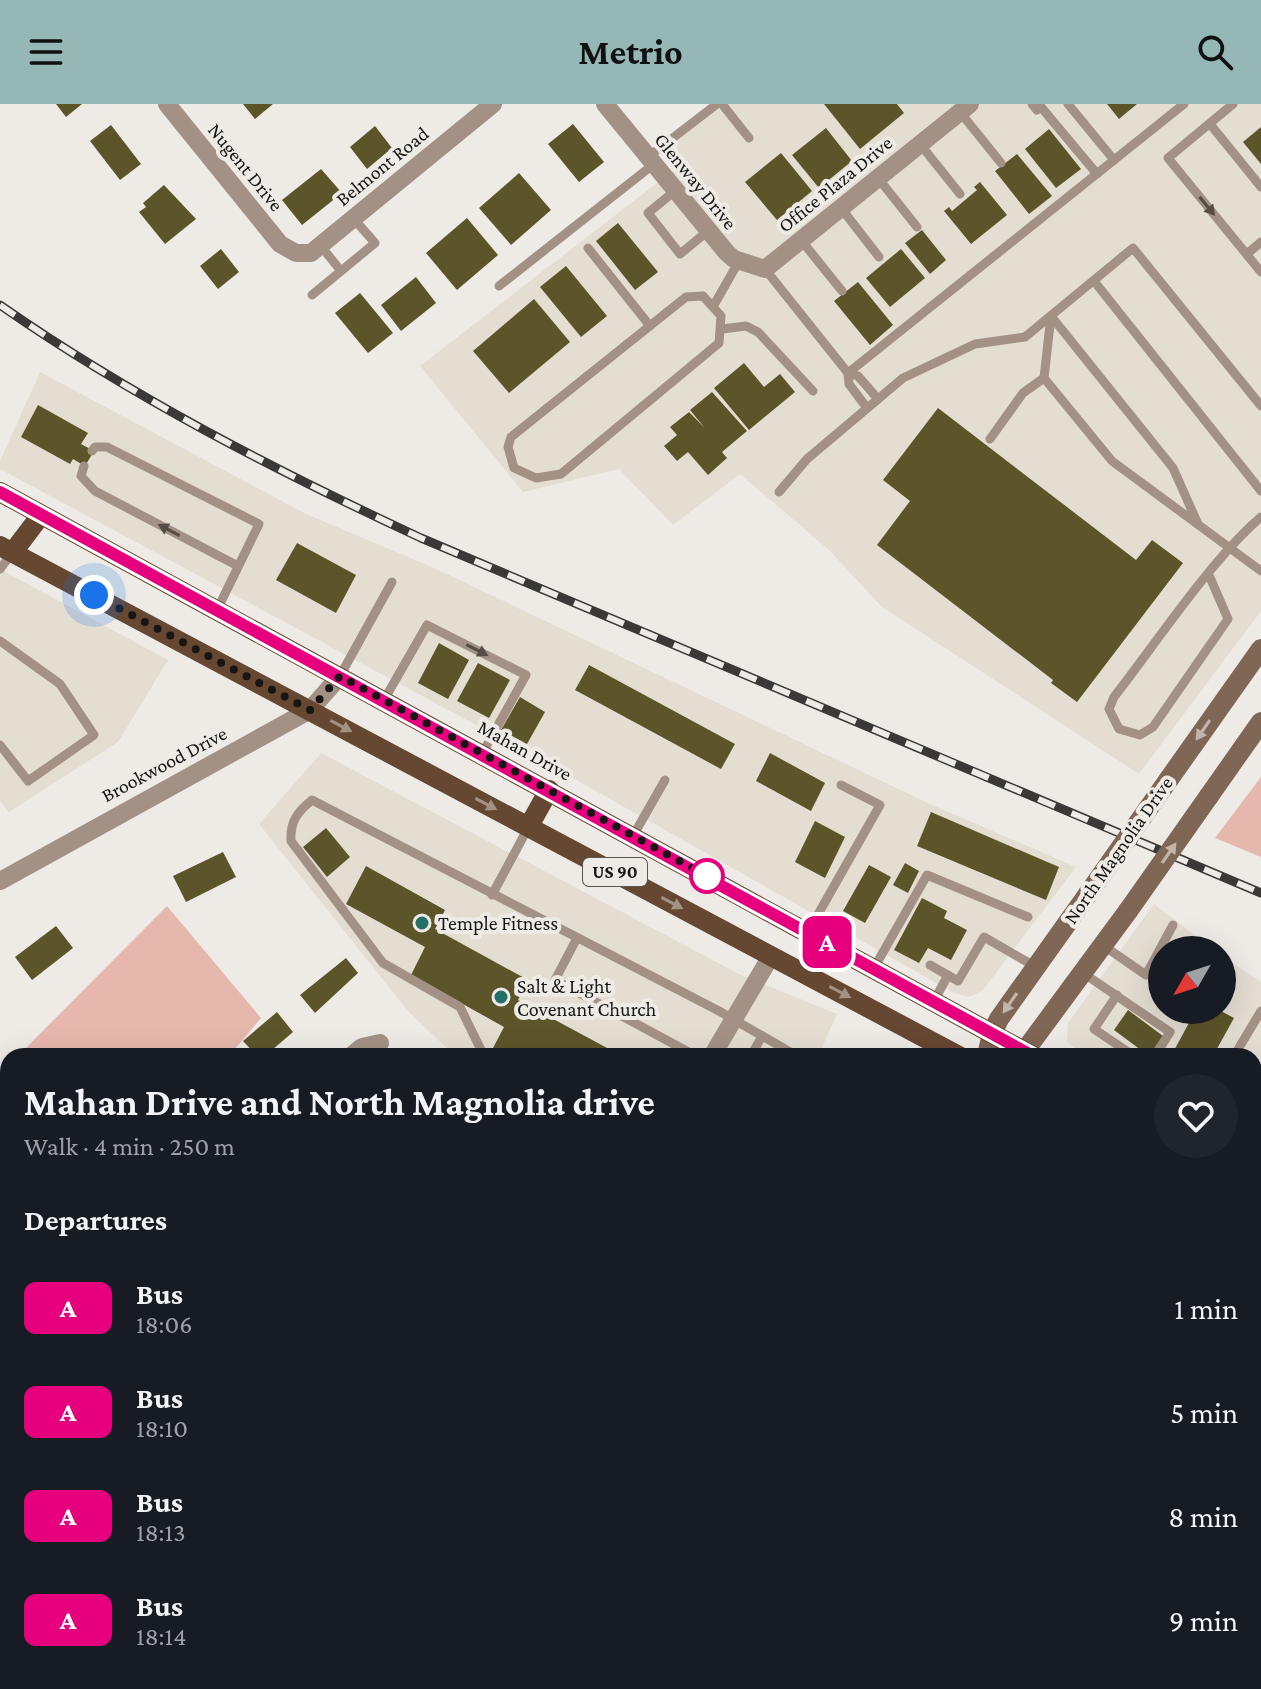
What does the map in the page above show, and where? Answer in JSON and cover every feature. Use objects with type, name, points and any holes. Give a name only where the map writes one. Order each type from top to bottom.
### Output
[{"type":"main road","name":"Mahan Drive","points":[[0,492],[218,608],[1016,1048]]},
{"type":"main road","points":[[4,556],[41,515]]},
{"type":"main road","name":"US 90","points":[[4,556],[310,710],[944,1048]]},
{"type":"main road","name":"North Magnolia Drive","points":[[989,1048],[992,1033],[1036,967],[1261,649]]},
{"type":"main road","points":[[1032,1048],[1261,722]]},
{"type":"main road","points":[[529,826],[549,790]]},
{"type":"street","name":"Nugent Drive","points":[[167,104],[280,244],[296,253]]},
{"type":"street","name":"Belmont Road","points":[[296,253],[311,253],[493,104]]},
{"type":"street","name":"Glenway Drive","points":[[605,104],[708,231],[739,261],[765,269]]},
{"type":"street","name":"Office Plaza Drive","points":[[765,269],[965,108]]},
{"type":"street","name":"Brookwood Drive","points":[[0,881],[310,710],[340,676]]},
{"type":"street","points":[[717,1048],[771,956]]},
{"type":"street","points":[[361,1048],[380,1043]]},
{"type":"lane","points":[[499,286],[720,104],[749,138]]},
{"type":"lane","points":[[1032,104],[1037,110],[1041,107],[1097,174]]},
{"type":"lane","points":[[1068,104],[1114,160]]},
{"type":"lane","points":[[848,373],[1184,104]]},
{"type":"lane","points":[[1233,104],[1168,158],[1261,272]]},
{"type":"lane","points":[[965,108],[1001,163]]},
{"type":"lane","points":[[1210,124],[1261,187]]},
{"type":"lane","points":[[920,144],[960,194]]},
{"type":"lane","points":[[878,178],[917,227]]},
{"type":"lane","points":[[676,190],[648,213],[680,254],[708,231]]},
{"type":"lane","points":[[841,208],[879,257]]},
{"type":"lane","points":[[312,295],[375,243],[353,218]]},
{"type":"lane","points":[[801,240],[842,291]]},
{"type":"lane","points":[[1247,254],[1261,242]]},
{"type":"lane","points":[[320,245],[341,271]]},
{"type":"lane","points":[[588,248],[650,326]]},
{"type":"lane","points":[[779,492],[807,459],[903,378],[948,353],[975,344],[1025,337],[1133,248],[1261,406]]},
{"type":"lane","points":[[714,305],[739,261]]},
{"type":"lane","points":[[765,269],[848,373],[849,384],[867,408]]},
{"type":"lane","points":[[1094,281],[1261,491]]},
{"type":"lane","points":[[703,296],[714,305],[722,329],[719,343],[561,474],[536,478],[514,468],[509,459],[511,437],[686,297],[703,296]]},
{"type":"lane","points":[[1051,316],[1044,378],[1112,461],[1261,571]]},
{"type":"lane","points":[[1051,316],[1173,468],[1199,525]]},
{"type":"lane","points":[[722,329],[746,326],[758,332],[813,391]]},
{"type":"lane","points":[[848,373],[858,376],[878,399]]},
{"type":"lane","points":[[990,439],[1023,393],[1044,378]]},
{"type":"lane","points":[[92,451],[95,447],[107,447],[259,524],[218,608]]},
{"type":"lane","points":[[84,466],[81,476],[95,491],[238,566]]},
{"type":"lane","points":[[1209,575],[1228,619],[1153,727],[1140,735],[1119,729],[1109,709],[1114,697],[1230,548],[1261,517]]},
{"type":"lane","points":[[340,676],[392,582]]},
{"type":"lane","points":[[384,700],[427,625],[526,675],[482,754]]},
{"type":"lane","points":[[0,641],[60,684],[94,735],[28,781],[0,745]]},
{"type":"lane","points":[[633,836],[665,780]]},
{"type":"lane","points":[[808,932],[880,805],[841,785]]},
{"type":"lane","points":[[480,1048],[460,1007],[383,963],[291,841],[290,829],[297,813],[312,800],[783,1048]]},
{"type":"lane","points":[[492,895],[529,826]]},
{"type":"lane","points":[[874,968],[927,875],[1028,917]]},
{"type":"lane","points":[[1103,945],[1146,975],[1173,925]]},
{"type":"lane","points":[[930,965],[958,981],[984,937],[1036,967]]},
{"type":"lane","points":[[577,938],[555,980],[681,1048]]},
{"type":"lane","points":[[1083,973],[1170,1032],[1160,1048]]},
{"type":"lane","points":[[934,1001],[948,975]]},
{"type":"lane","points":[[1117,995],[1094,1029],[1122,1048]]},
{"type":"lane","points":[[1239,1048],[1261,1011]]},
{"type":"lane","points":[[755,1048],[762,1036]]},
{"type":"shaded area","points":[[719,104],[1261,104],[1261,611],[1139,774],[882,607],[829,550],[740,474],[673,525],[619,469],[523,492],[420,366],[675,169],[661,153]]},
{"type":"shaded area","points":[[40,372],[306,514],[432,567],[930,804],[1076,867],[983,990],[969,997],[954,993],[532,755],[0,469],[0,461]]},
{"type":"shaded area","points":[[0,569],[168,660],[118,742],[9,812],[0,801]]},
{"type":"shaded area","points":[[321,753],[741,975],[837,1014],[822,1048],[447,1048],[408,1011],[259,824]]},
{"type":"shaded area","points":[[1261,777],[1261,857],[1215,838]]},
{"type":"shaded area","points":[[1154,904],[1196,936],[1148,936],[1148,1024],[1236,1024],[1236,965],[1261,982],[1261,1048],[1075,1048],[1067,1042],[1068,1023]]},
{"type":"shaded area","points":[[167,906],[261,1018],[236,1048],[26,1048]]},
{"type":"building","points":[[56,104],[82,104],[66,117]]},
{"type":"building","points":[[243,104],[273,104],[255,119]]},
{"type":"building","points":[[824,104],[897,104],[904,113],[860,149]]},
{"type":"building","points":[[1107,104],[1137,104],[1119,119]]},
{"type":"building","points":[[573,124],[604,162],[579,182],[548,144]]},
{"type":"building","points":[[111,125],[141,164],[120,180],[90,141]]},
{"type":"building","points":[[375,126],[392,148],[367,169],[350,147]]},
{"type":"building","points":[[1261,127],[1261,164],[1243,142]]},
{"type":"building","points":[[826,128],[852,161],[819,188],[792,155]]},
{"type":"building","points":[[1049,129],[1081,169],[1056,188],[1025,149]]},
{"type":"building","points":[[781,153],[812,191],[777,220],[745,182]]},
{"type":"building","points":[[1017,154],[1052,196],[1029,214],[995,171]]},
{"type":"building","points":[[321,169],[342,193],[302,225],[282,200]]},
{"type":"building","points":[[519,173],[551,210],[511,245],[479,208]]},
{"type":"building","points":[[980,182],[1007,215],[971,244],[944,211],[949,207],[952,211],[977,190],[974,187]]},
{"type":"building","points":[[164,185],[196,219],[165,244],[139,212],[146,207],[143,203]]},
{"type":"building","points":[[467,218],[498,255],[457,290],[426,253]]},
{"type":"building","points":[[618,223],[658,272],[635,290],[596,241]]},
{"type":"building","points":[[922,230],[946,260],[930,274],[905,243]]},
{"type":"building","points":[[221,249],[239,272],[218,289],[200,266]]},
{"type":"building","points":[[901,249],[925,278],[890,307],[866,278]]},
{"type":"building","points":[[566,266],[607,316],[581,337],[540,287]]},
{"type":"building","points":[[416,277],[436,303],[401,331],[381,305]]},
{"type":"building","points":[[858,282],[893,325],[870,345],[834,301]]},
{"type":"building","points":[[360,293],[393,333],[368,353],[335,313]]},
{"type":"building","points":[[534,299],[570,342],[509,393],[473,351]]},
{"type":"building","points":[[744,363],[764,387],[780,374],[795,392],[749,430],[714,388]]},
{"type":"building","points":[[712,392],[747,431],[722,452],[727,458],[708,475],[688,452],[677,461],[664,446],[677,435],[670,427],[689,412],[704,427],[690,410]]},
{"type":"building","points":[[38,405],[88,433],[81,444],[94,451],[85,466],[73,459],[70,464],[21,437]]},
{"type":"building","points":[[938,408],[1136,560],[1152,540],[1183,563],[1077,702],[1051,683],[1053,680],[877,545],[910,501],[883,480]]},
{"type":"building","points":[[297,543],[356,575],[336,613],[276,580]]},
{"type":"building","points":[[439,643],[469,660],[448,699],[418,683]]},
{"type":"building","points":[[478,663],[510,680],[489,718],[457,701]]},
{"type":"building","points":[[589,665],[735,744],[721,769],[575,690]]},
{"type":"building","points":[[520,697],[545,712],[527,744],[501,730]]},
{"type":"building","points":[[770,753],[825,783],[811,811],[756,781]]},
{"type":"building","points":[[931,812],[1059,867],[1046,900],[917,846]]},
{"type":"building","points":[[815,821],[845,837],[825,878],[795,862]]},
{"type":"building","points":[[326,828],[350,857],[327,877],[303,847]]},
{"type":"building","points":[[223,852],[236,877],[186,902],[173,876]]},
{"type":"building","points":[[905,863],[919,871],[908,893],[893,885]]},
{"type":"building","points":[[869,865],[891,877],[865,923],[843,911]]},
{"type":"building","points":[[366,866],[445,910],[435,929],[528,980],[518,1000],[607,1048],[493,1048],[504,1027],[411,975],[425,947],[346,904]]},
{"type":"building","points":[[922,898],[947,911],[944,918],[967,930],[951,960],[928,948],[919,963],[894,950]]},
{"type":"building","points":[[56,926],[73,948],[32,980],[15,957]]},
{"type":"building","points":[[346,958],[358,973],[315,1013],[300,995]]},
{"type":"building","points":[[1128,1010],[1163,1036],[1155,1048],[1138,1048],[1114,1030]]},
{"type":"building","points":[[277,1012],[293,1032],[274,1048],[250,1048],[243,1041]]},
{"type":"building","points":[[1188,1024],[1231,1024],[1217,1048],[1175,1048]]},
{"type":"railway","points":[[0,305],[101,371],[205,430],[421,538],[1261,893]]},
{"type":"bus line","name":"A","points":[[0,492],[218,608],[1019,1048]]},
{"type":"place","name":"Temple Fitness","points":[[422,923]]},
{"type":"place","name":"Salt & Light Covenant Church","points":[[501,997]]},
{"type":"route","points":[[94,595],[310,710],[340,676],[707,876]]}]
